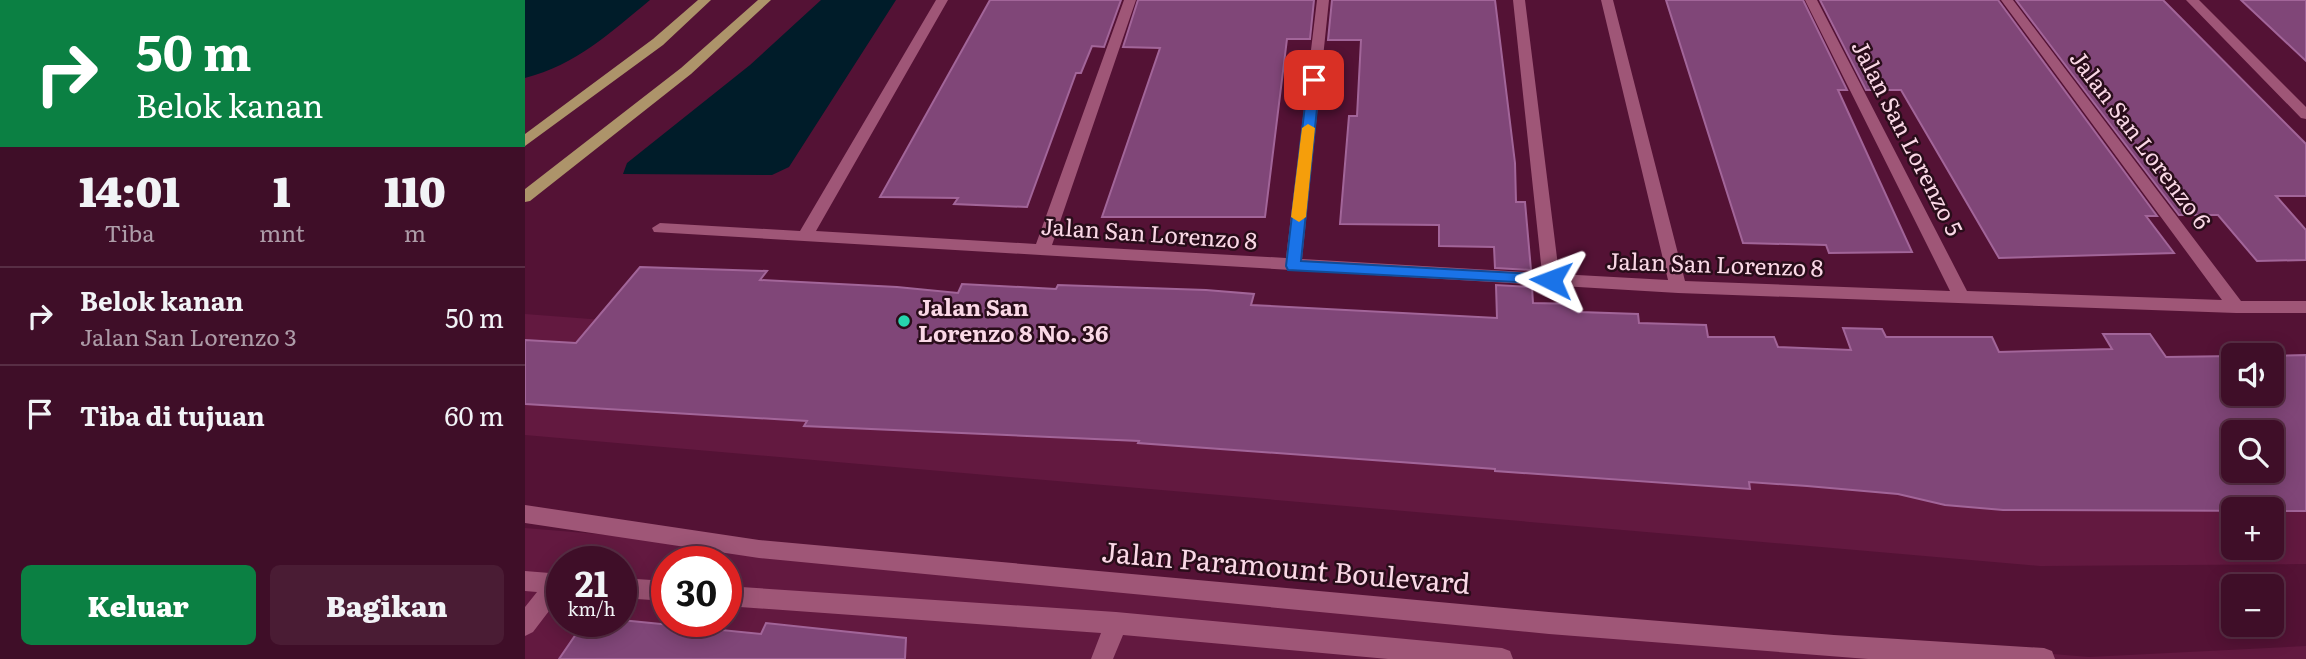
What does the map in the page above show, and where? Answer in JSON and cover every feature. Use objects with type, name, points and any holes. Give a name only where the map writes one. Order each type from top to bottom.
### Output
[{"type":"main road","points":[[525,141],[658,43],[705,0]]},
{"type":"main road","points":[[525,197],[686,71],[765,0]]},
{"type":"street","points":[[806,236],[942,0]]},
{"type":"street","points":[[1042,250],[1130,0]]},
{"type":"street","points":[[1293,266],[1323,0]]},
{"type":"street","points":[[1519,0],[1551,280]]},
{"type":"street","points":[[1607,0],[1678,287]]},
{"type":"street","name":"Jalan San Lorenzo 5","points":[[1811,0],[1962,298]]},
{"type":"street","name":"Jalan San Lorenzo 6","points":[[2007,0],[2236,307]]},
{"type":"street","points":[[2192,0],[2306,115]]},
{"type":"street","name":"Jalan San Lorenzo 8","points":[[660,228],[1678,287],[2236,307],[2306,307]]},
{"type":"street","name":"Jalan Paramount Boulevard","points":[[525,514],[759,549],[1562,624],[1834,646],[2044,659]]},
{"type":"street","points":[[525,581],[546,583]]},
{"type":"street","points":[[742,597],[1116,623],[1502,659]]},
{"type":"street","points":[[525,625],[546,600]]},
{"type":"street","points":[[1102,659],[1116,623]]},
{"type":"shaded area","points":[[525,314],[2046,430],[2221,429],[2221,483],[2284,483],[2284,429],[2306,429],[2306,564],[2040,566],[525,435]]},
{"type":"shaded area","points":[[525,528],[2089,657],[2306,646],[2306,659],[525,659]]},
{"type":"water","points":[[525,0],[650,0],[606,36],[576,56],[525,78]]},
{"type":"water","points":[[821,0],[896,0],[789,167],[772,175],[623,174],[627,163],[750,65]]},
{"type":"building","points":[[990,0],[1121,0],[1104,47],[1092,46],[1081,73],[1076,73],[1027,207],[954,204],[958,198],[880,197]]},
{"type":"building","points":[[1138,0],[1314,0],[1310,39],[1287,39],[1265,217],[1102,217],[1160,48],[1123,47]]},
{"type":"building","points":[[1332,0],[1495,0],[1515,163],[1516,202],[1525,202],[1531,270],[1495,268],[1494,247],[1439,246],[1439,225],[1340,224],[1349,116],[1357,116],[1361,40],[1328,40]]},
{"type":"building","points":[[1666,0],[1803,0],[1847,90],[1838,90],[1912,252],[1829,253],[1826,245],[1743,243]]},
{"type":"building","points":[[1820,0],[1998,0],[2157,216],[2146,216],[2174,253],[1999,258],[1901,90],[1866,90]]},
{"type":"building","points":[[2016,0],[2163,0],[2306,144],[2306,196],[2276,196],[2306,230],[2306,260],[2257,261],[2218,215],[2179,215]]},
{"type":"building","points":[[2241,0],[2306,0],[2306,61]]},
{"type":"building","points":[[640,267],[767,271],[760,280],[958,293],[962,284],[1056,289],[1058,285],[1206,290],[1254,294],[1251,305],[1497,318],[1496,285],[1532,287],[1533,303],[1579,304],[1580,312],[1638,314],[1639,323],[1706,325],[1708,337],[1774,337],[1778,347],[1851,350],[1843,328],[1882,329],[1886,337],[1992,337],[1999,352],[2112,349],[2103,334],[2150,334],[2166,357],[2221,356],[2221,406],[2284,406],[2284,356],[2306,355],[2306,511],[2284,511],[2284,497],[2221,497],[2221,511],[2003,510],[1945,505],[1898,494],[1807,486],[1749,482],[1750,489],[1138,443],[1139,441],[804,426],[807,421],[525,404],[525,340],[576,343]]},
{"type":"building","points":[[637,622],[651,623],[651,637],[742,637],[742,632],[761,634],[766,623],[906,638],[905,659],[559,659],[574,637],[637,637]]},
{"type":"slow traffic","points":[[1299,217],[1308,128]]},
{"type":"place","name":"Jalan San Lorenzo 8 No. 36","points":[[904,321]]},
{"type":"route","points":[[1314,80],[1293,266],[1551,280]]}]
